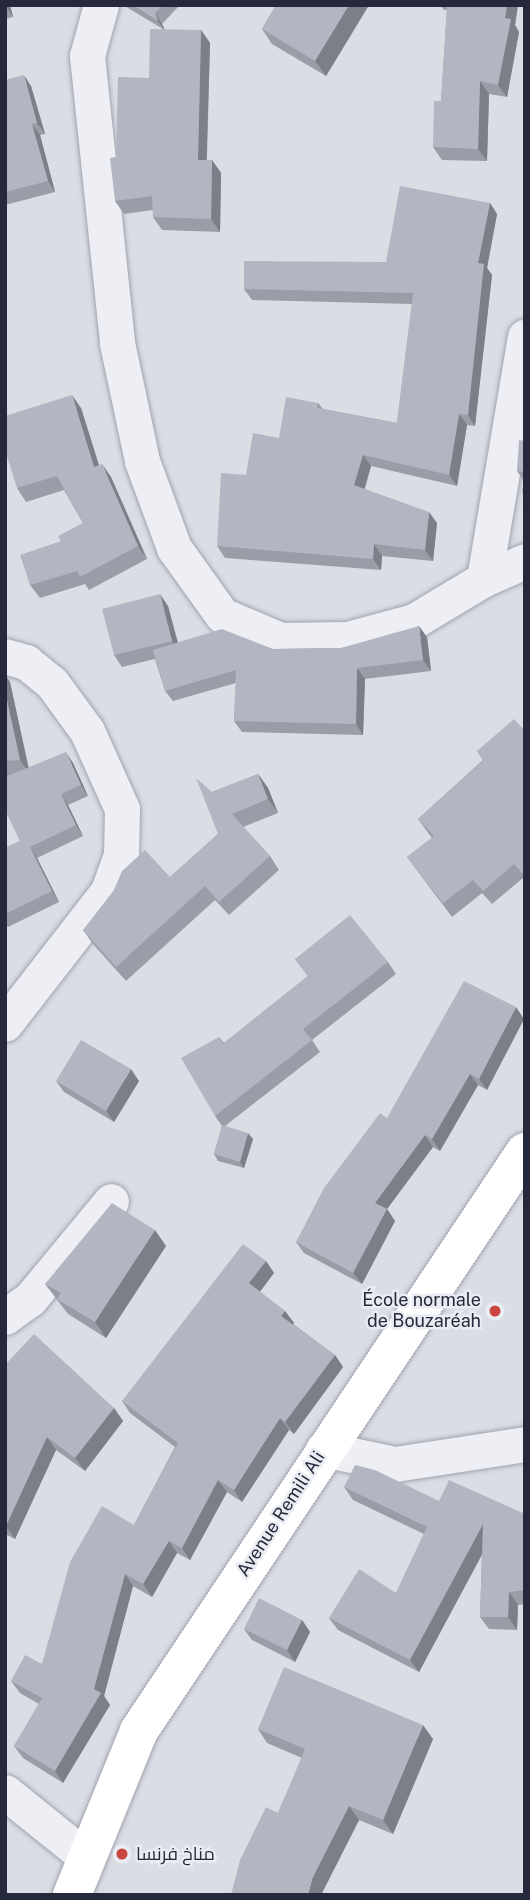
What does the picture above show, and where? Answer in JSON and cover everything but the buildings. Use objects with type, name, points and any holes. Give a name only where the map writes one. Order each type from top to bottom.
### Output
[{"type":"main road","name":"Avenue Remili Ali","points":[[72,1895],[139,1731],[323,1448],[525,1152]]},
{"type":"street","points":[[101,5],[87,56],[117,342],[142,461],[174,548],[222,615],[281,640],[348,639],[414,621],[484,579],[525,561]]},
{"type":"street","points":[[484,579],[525,336]]},
{"type":"street","points":[[5,656],[26,662],[52,683],[87,731],[121,809],[121,855],[108,891],[5,1024]]},
{"type":"street","points":[[5,1318],[30,1299],[111,1201]]},
{"type":"street","points":[[323,1448],[395,1464],[525,1444]]},
{"type":"street","points":[[5,1792],[87,1858]]},
{"type":"place","name":"École normale de Bouzaréah","points":[[495,1311]]},
{"type":"place","name":"مناخ فرنسا","points":[[122,1854]]}]
